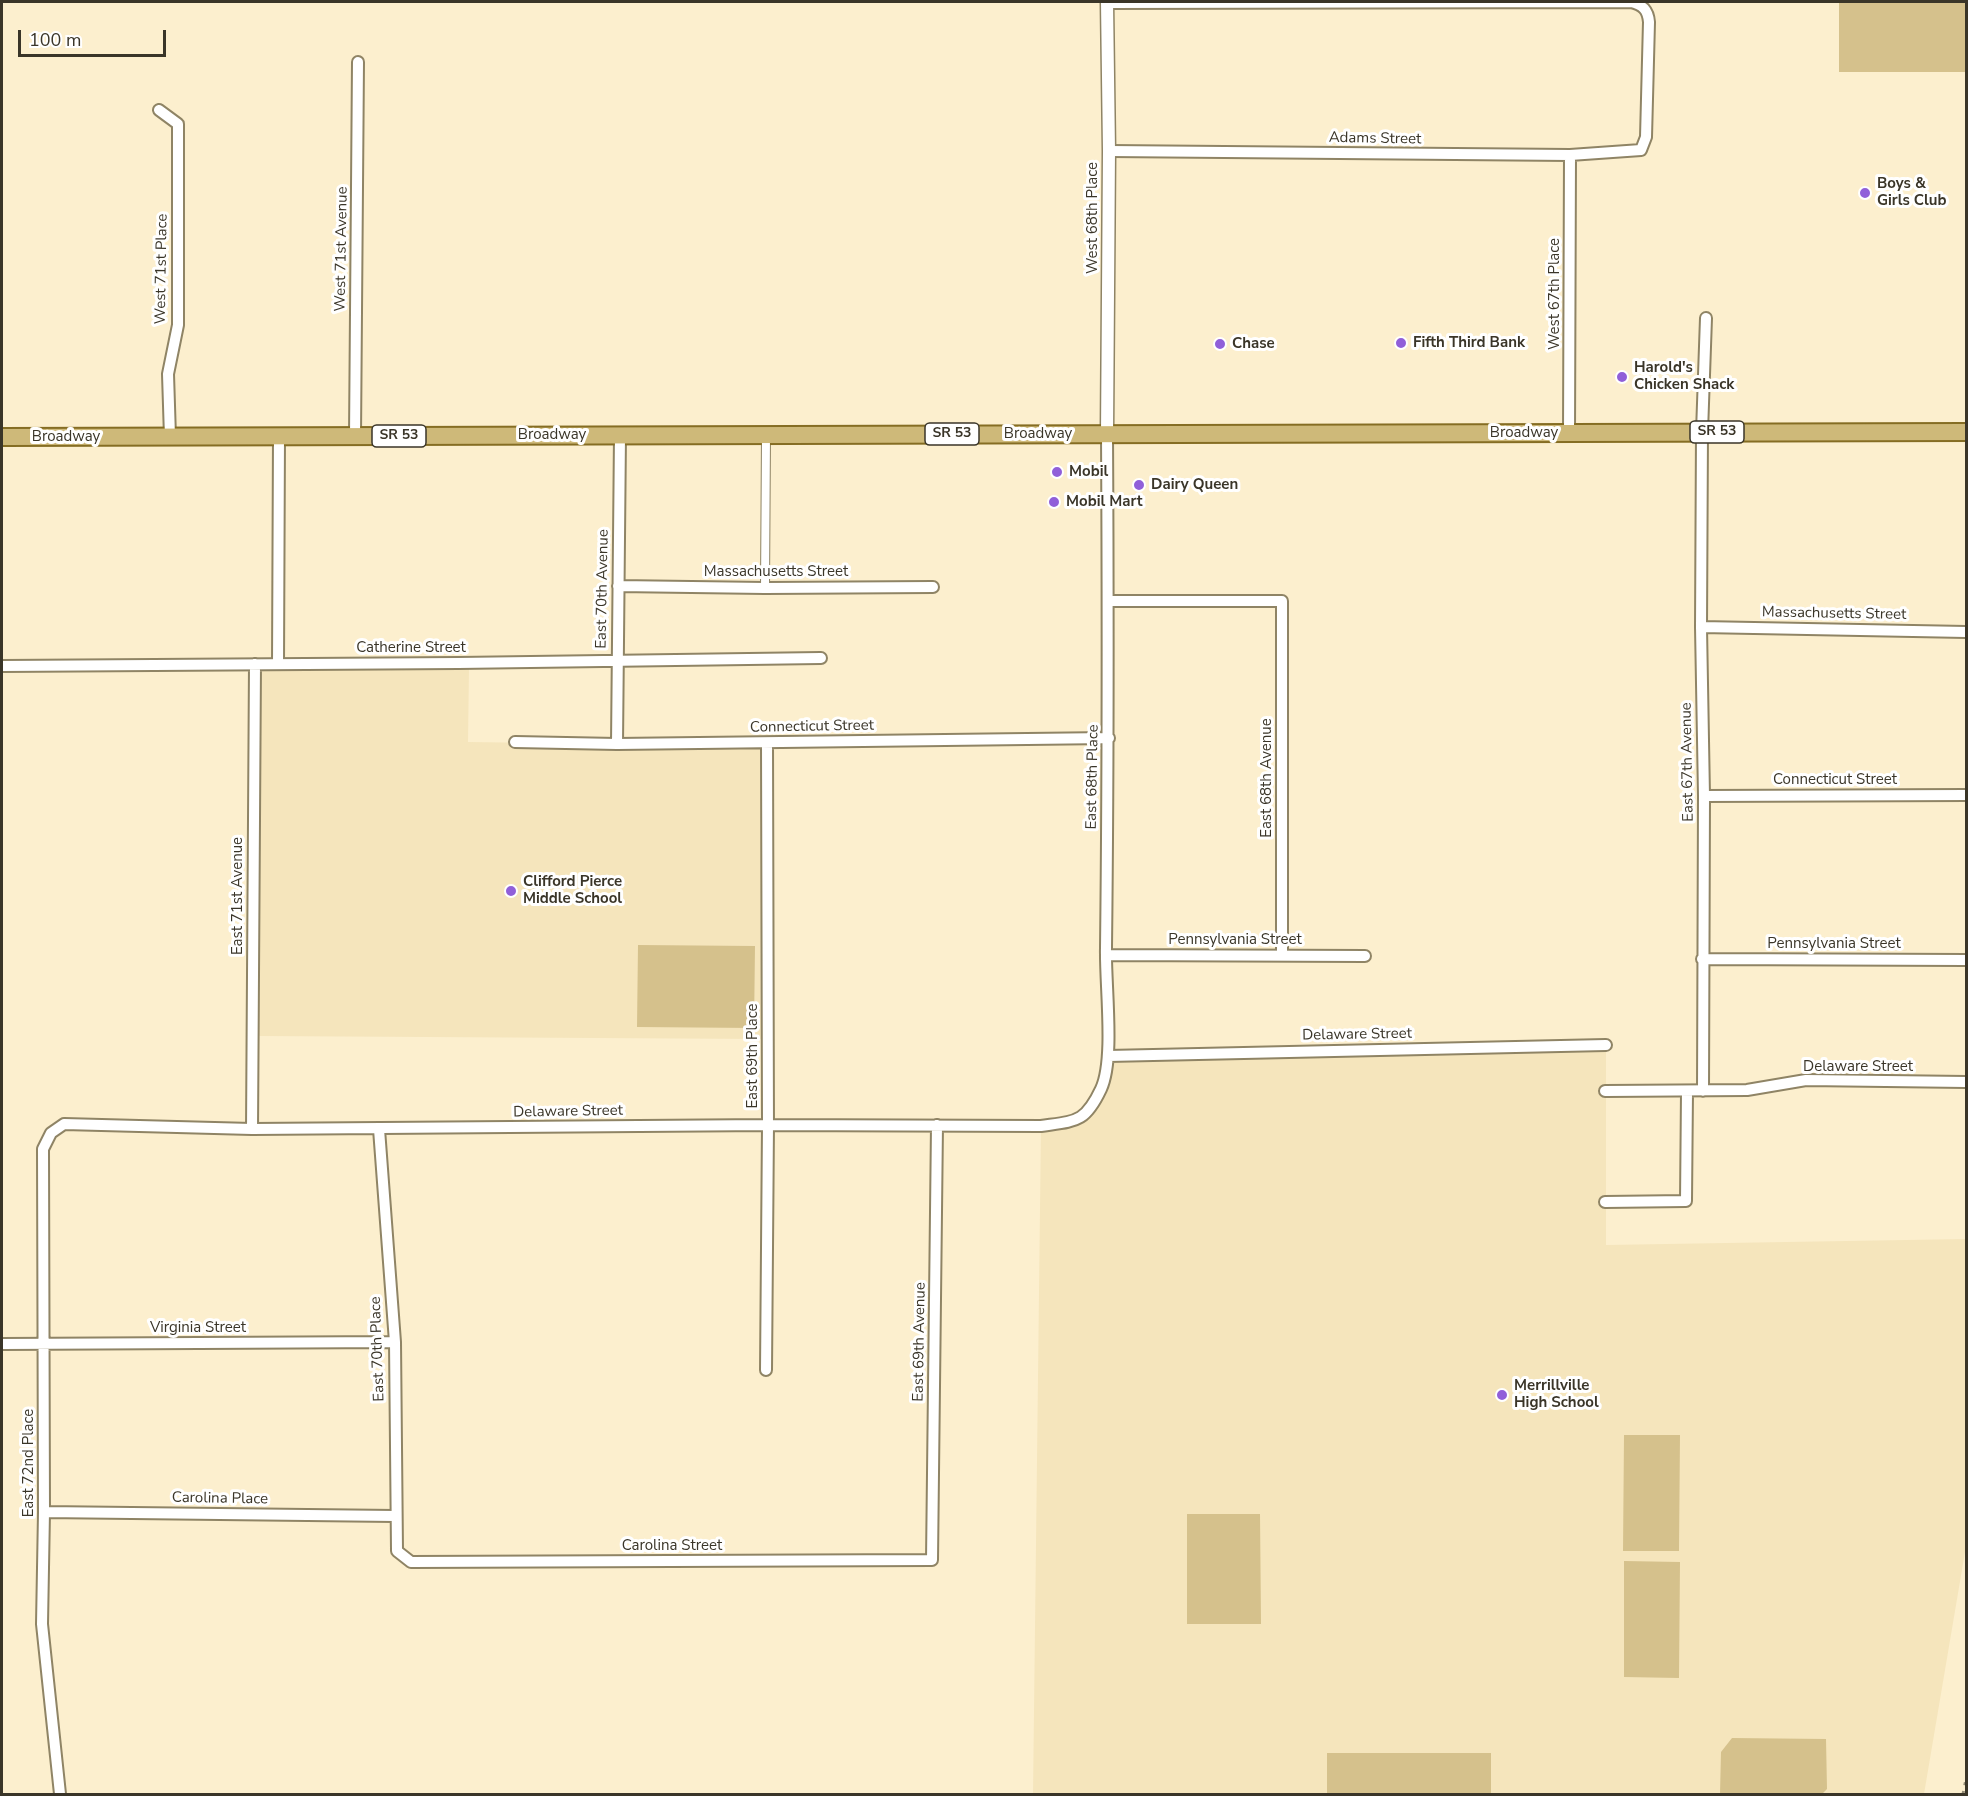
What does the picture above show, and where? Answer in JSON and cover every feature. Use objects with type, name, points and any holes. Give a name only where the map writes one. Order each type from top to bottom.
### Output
[{"type":"main road","name":"Broadway","points":[[2,437],[1966,432]]},
{"type":"street","name":"Adams Street","points":[[1107,2],[1631,2],[1644,8],[1648,14],[1646,138],[1641,150],[1570,155],[1109,151]]},
{"type":"street","name":"West 68th Place","points":[[1107,2],[1109,151],[1107,434]]},
{"type":"street","name":"West 71st Avenue","points":[[355,436],[358,62]]},
{"type":"street","name":"West 71st Place","points":[[159,110],[178,124],[178,325],[168,374],[170,436]]},
{"type":"street","name":"West 67th Place","points":[[1569,433],[1570,155]]},
{"type":"street","name":"East 67th Avenue","points":[[1703,1091],[1704,796],[1701,627],[1702,432],[1706,318]]},
{"type":"street","name":"East 68th Place","points":[[1086,1115],[1102,1087],[1108,1056],[1106,955],[1109,738],[1107,434]]},
{"type":"street","name":"East 70th Avenue","points":[[617,744],[620,435]]},
{"type":"street","points":[[765,435],[765,588]]},
{"type":"street","points":[[278,664],[279,436]]},
{"type":"street","name":"Massachusetts Street","points":[[618,586],[933,587]]},
{"type":"street","name":"East 68th Avenue","points":[[1108,601],[1282,602],[1282,954]]},
{"type":"street","name":"Massachusetts Street","points":[[1701,627],[1966,632]]},
{"type":"street","name":"Catherine Street","points":[[2,666],[822,658]]},
{"type":"street","name":"East 71st Avenue","points":[[252,1129],[255,664]]},
{"type":"street","name":"Connecticut Street","points":[[515,742],[768,743],[1109,738]]},
{"type":"street","name":"East 69th Place","points":[[766,1370],[768,743]]},
{"type":"street","name":"Connecticut Street","points":[[1704,796],[1966,795]]},
{"type":"street","name":"Pennsylvania Street","points":[[1106,955],[1365,956]]},
{"type":"street","name":"Pennsylvania Street","points":[[1702,959],[1966,960]]},
{"type":"street","name":"Delaware Street","points":[[1108,1056],[1606,1045]]},
{"type":"street","name":"Delaware Street","points":[[1605,1091],[1747,1090],[1806,1080],[1966,1082]]},
{"type":"street","points":[[1605,1202],[1686,1201],[1687,1092]]},
{"type":"street","name":"Delaware Street","points":[[51,1132],[64,1124],[252,1129],[768,1125],[1041,1126],[1073,1122],[1086,1115]]},
{"type":"street","name":"East 69th Avenue","points":[[932,1560],[937,1125]]},
{"type":"street","name":"East 70th Place","points":[[379,1129],[395,1342],[397,1551],[411,1562]]},
{"type":"street","name":"East 72nd Place","points":[[51,1132],[42,1149],[44,1344],[42,1624],[60,1794]]},
{"type":"street","name":"Virginia Street","points":[[2,1344],[395,1342]]},
{"type":"street","name":"Carolina Place","points":[[44,1512],[395,1516]]},
{"type":"street","name":"Carolina Street","points":[[411,1562],[932,1560]]},
{"type":"shaded area","points":[[1839,2],[1966,2],[1966,72],[1839,72]]},
{"type":"shaded area","name":"Clifford Pierce Middle School","points":[[261,668],[469,668],[468,742],[762,746],[762,1039],[259,1036]]},
{"type":"shaded area","points":[[638,945],[755,946],[754,1028],[637,1027]]},
{"type":"shaded area","name":"Merrillville High School","points":[[1606,1045],[1606,1245],[1966,1239],[1966,1546],[1924,1794],[1033,1794],[1041,1126],[1086,1115],[1118,1056]]},
{"type":"shaded area","points":[[1624,1435],[1680,1435],[1679,1551],[1623,1551]]},
{"type":"shaded area","points":[[1187,1514],[1260,1514],[1261,1624],[1187,1624]]},
{"type":"shaded area","points":[[1624,1561],[1680,1562],[1679,1678],[1624,1677]]},
{"type":"shaded area","points":[[1732,1738],[1826,1739],[1827,1789],[1822,1794],[1720,1794],[1721,1752]]},
{"type":"shaded area","points":[[1327,1753],[1491,1753],[1491,1794],[1327,1794]]},
{"type":"railway","points":[[1963,1794],[1966,1779]]},
{"type":"place","name":"Boys & Girls Club","points":[[1865,193]]},
{"type":"place","name":"Fifth Third Bank","points":[[1401,343]]},
{"type":"place","name":"Chase","points":[[1220,344]]},
{"type":"place","name":"Harold's Chicken Shack","points":[[1622,377]]},
{"type":"place","name":"Mobil","points":[[1057,472]]},
{"type":"place","name":"Dairy Queen","points":[[1139,485]]},
{"type":"place","name":"Mobil Mart","points":[[1054,502]]},
{"type":"place","name":"Clifford Pierce Middle School","points":[[511,891]]},
{"type":"place","name":"Merrillville High School","points":[[1502,1395]]}]
